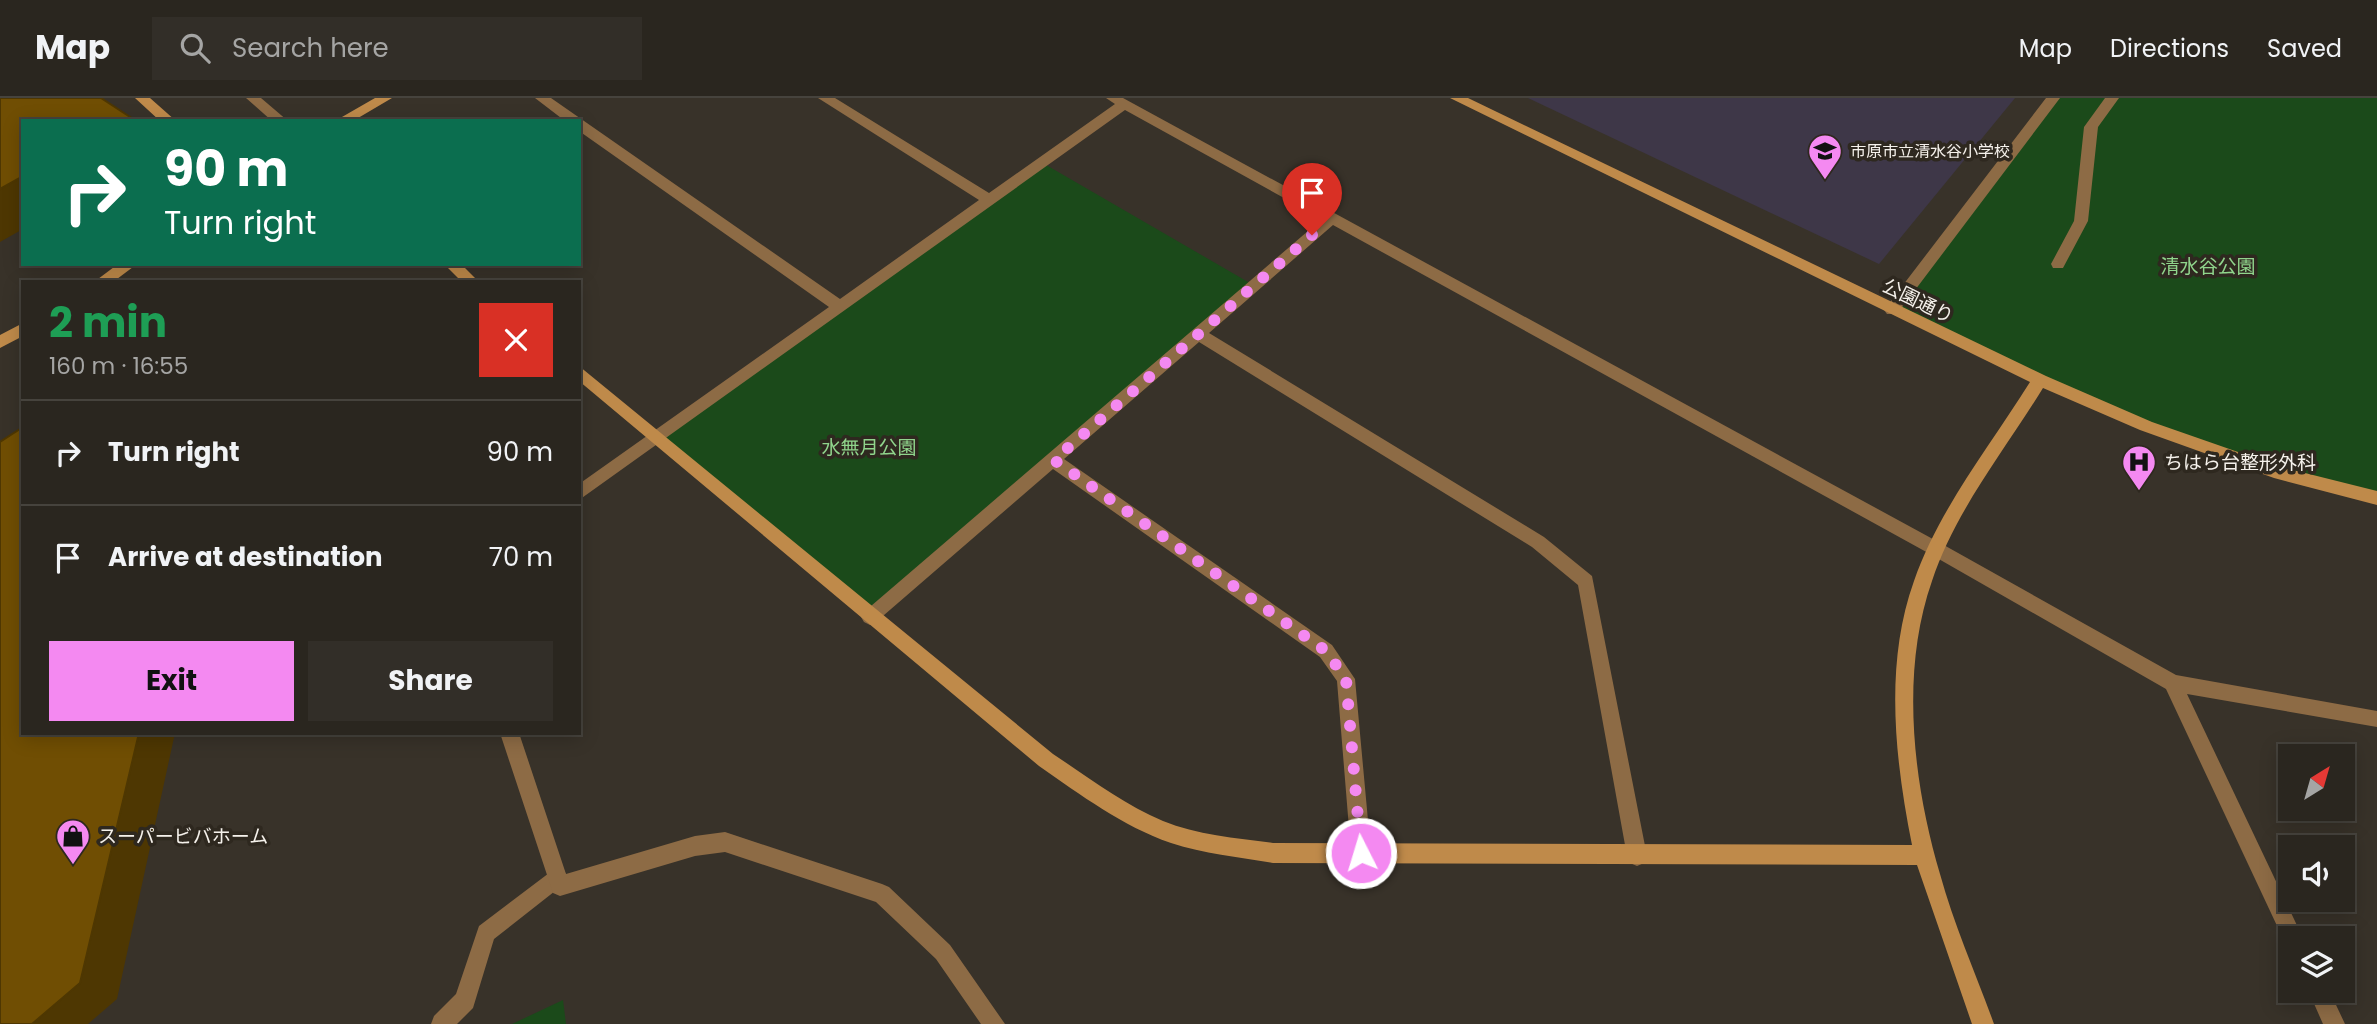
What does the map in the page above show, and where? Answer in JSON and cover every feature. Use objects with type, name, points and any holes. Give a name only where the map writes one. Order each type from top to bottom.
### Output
[{"type":"street","points":[[142,98],[167,119]]},
{"type":"street","points":[[253,98],[279,119]]},
{"type":"street","points":[[346,119],[385,98]]},
{"type":"street","points":[[542,98],[571,119]]},
{"type":"street","points":[[825,98],[988,199]]},
{"type":"street","name":"公園通り","points":[[1457,98],[2040,380],[2146,426],[2280,473],[2377,498]]},
{"type":"street","points":[[1892,310],[2053,98]]},
{"type":"street","points":[[2058,264],[2081,221],[2091,127],[2112,98]]},
{"type":"street","points":[[581,492],[840,307],[1119,101],[1936,549],[2173,683],[2377,719]]},
{"type":"street","points":[[581,125],[840,307]]},
{"type":"street","points":[[870,617],[1331,219]]},
{"type":"street","points":[[104,280],[127,266]]},
{"type":"street","points":[[453,266],[470,280]]},
{"type":"street","points":[[0,342],[21,329]]},
{"type":"street","points":[[1199,334],[1538,542],[1586,581],[1637,856]]},
{"type":"street","points":[[581,374],[870,617],[1046,760],[1113,805],[1158,828],[1207,841],[1273,853],[1924,855]]},
{"type":"street","points":[[1983,1024],[1924,855],[1911,787],[1904,702],[1913,611],[1936,549],[2040,380]]},
{"type":"street","points":[[1054,460],[1326,651],[1346,679],[1361,853]]},
{"type":"street","points":[[2173,683],[2287,926]]},
{"type":"street","points":[[510,735],[560,886],[695,846],[725,842],[882,894],[943,953],[994,1024]]},
{"type":"street","points":[[442,1024],[465,1000],[486,933],[557,877]]},
{"type":"street","points":[[2324,1003],[2334,1024]]},
{"type":"shaded area","name":"市原市立清水谷小学校","points":[[1528,98],[2015,98],[1879,264]]},
{"type":"green space","name":"清水谷公園","points":[[2053,98],[2377,98],[2377,498],[2280,473],[2078,397],[1892,310]]},
{"type":"green space","name":"水無月公園","points":[[1041,162],[1255,286],[870,617],[658,439]]},
{"type":"green space","points":[[563,1000],[566,1024],[512,1024]]},
{"type":"building","points":[[0,98],[101,98],[130,117],[21,119],[21,177],[0,189]]},
{"type":"building","name":"スーパービバホーム","points":[[21,428],[21,735],[139,735],[80,983],[32,1024],[0,1024],[0,442]]},
{"type":"place","name":"市原市立清水谷小学校","points":[[1825,181]]},
{"type":"place","name":"ちはら台整形外科","points":[[2139,492]]},
{"type":"place","name":"スーパービバホーム","points":[[73,866]]},
{"type":"route","points":[[1312,235],[1054,460],[1326,651],[1346,679],[1361,853]]}]
